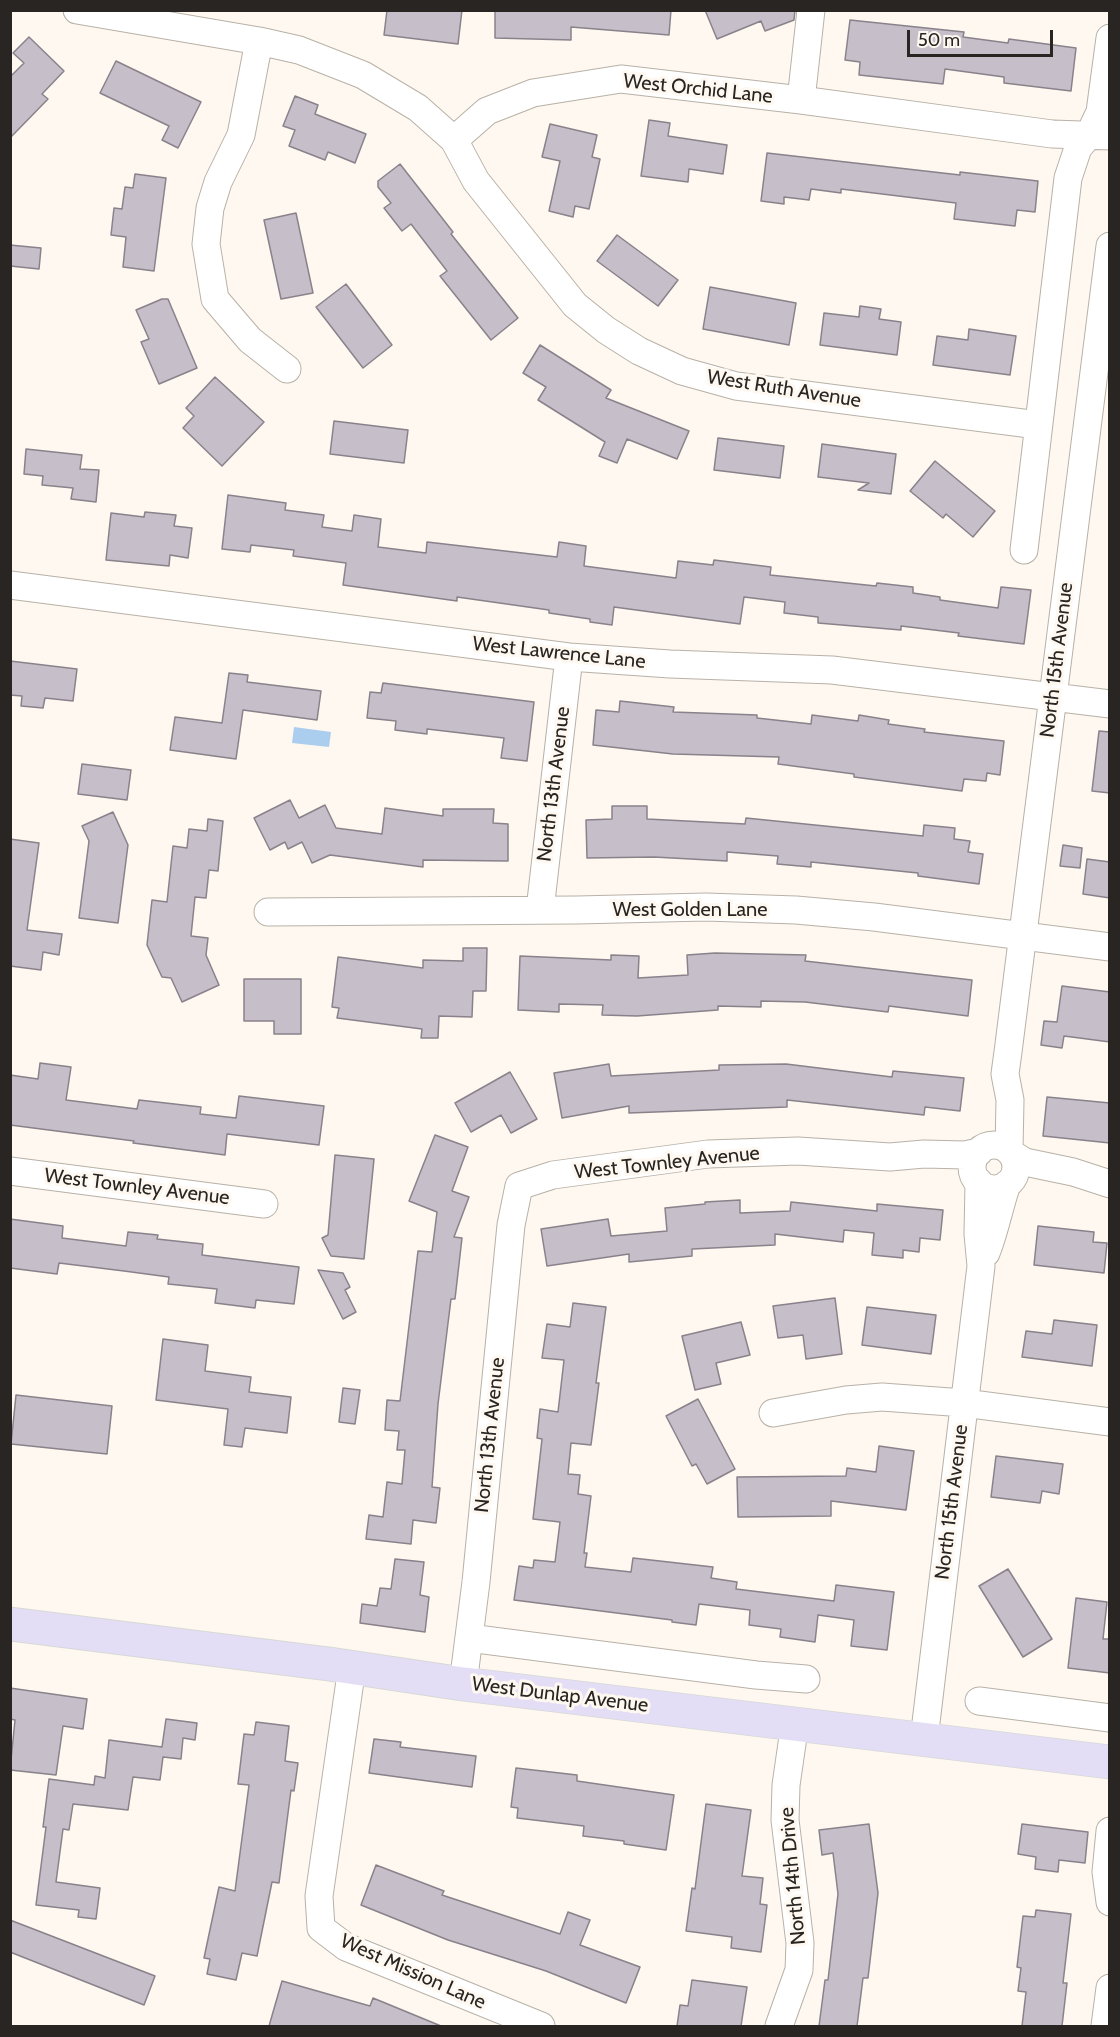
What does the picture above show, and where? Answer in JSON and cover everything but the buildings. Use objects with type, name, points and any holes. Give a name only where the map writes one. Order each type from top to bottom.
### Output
[{"type":"main road","name":"West Dunlap Avenue","points":[[10,1624],[352,1667],[464,1684],[795,1722],[1110,1762]]},
{"type":"street","points":[[76,10],[259,41],[298,50],[363,75],[418,108],[454,140]]},
{"type":"street","points":[[801,100],[811,10]]},
{"type":"street","points":[[1023,550],[1068,178],[1078,148],[1099,135],[1110,38]]},
{"type":"street","points":[[259,41],[241,135],[218,182],[210,208],[206,244],[215,299],[250,340],[287,369]]},
{"type":"street","name":"West Orchid Lane","points":[[454,140],[487,111],[533,93],[621,79],[801,100],[1052,134],[1099,135]]},
{"type":"street","name":"West Ruth Avenue","points":[[454,140],[476,181],[575,305],[606,330],[639,351],[682,371],[736,386],[1038,425]]},
{"type":"street","name":"North 15th Avenue","points":[[924,1739],[981,1266],[978,1234],[978,1181],[973,1162],[989,1131],[995,1097],[1005,1074],[1052,696],[1097,435],[1110,246]]},
{"type":"street","name":"West Lawrence Lane","points":[[10,585],[569,657],[670,664],[832,670],[1110,704]]},
{"type":"street","name":"North 13th Avenue","points":[[540,910],[569,657]]},
{"type":"street","name":"West Golden Lane","points":[[268,912],[706,907],[796,910],[874,917],[1110,947]]},
{"type":"street","name":"North 15th Avenue","points":[[981,1266],[994,1234],[1010,1167],[1010,1100],[1005,1074]]},
{"type":"street","points":[[980,1151],[988,1146],[996,1146],[1010,1167]]},
{"type":"street","name":"West Townley Avenue","points":[[519,1186],[553,1175],[708,1154],[798,1152],[890,1156],[965,1155],[980,1151]]},
{"type":"street","name":"West Townley Avenue","points":[[890,1156],[978,1181]]},
{"type":"street","points":[[978,1181],[984,1186],[996,1188],[1010,1167],[1025,1162],[1073,1172],[1106,1183]]},
{"type":"street","name":"West Townley Avenue","points":[[10,1171],[264,1204]]},
{"type":"street","name":"North 13th Avenue","points":[[464,1684],[511,1225],[519,1186]]},
{"type":"street","points":[[773,1413],[846,1400],[882,1397],[964,1403],[1110,1422]]},
{"type":"street","points":[[469,1638],[756,1675],[806,1679]]},
{"type":"street","name":"West Mission Lane","points":[[352,1667],[319,1896],[321,1928],[346,1947],[541,2026]]},
{"type":"street","points":[[979,1701],[1110,1718]]},
{"type":"street","name":"North 14th Drive","points":[[779,2026],[799,1970],[800,1943],[785,1820],[786,1785],[795,1722]]},
{"type":"street","points":[[1110,1831],[1106,1872],[1110,1902]]},
{"type":"street","points":[[1105,2026],[1110,1988]]},
{"type":"water","points":[[294,727],[331,732],[329,747],[292,743]]}]
